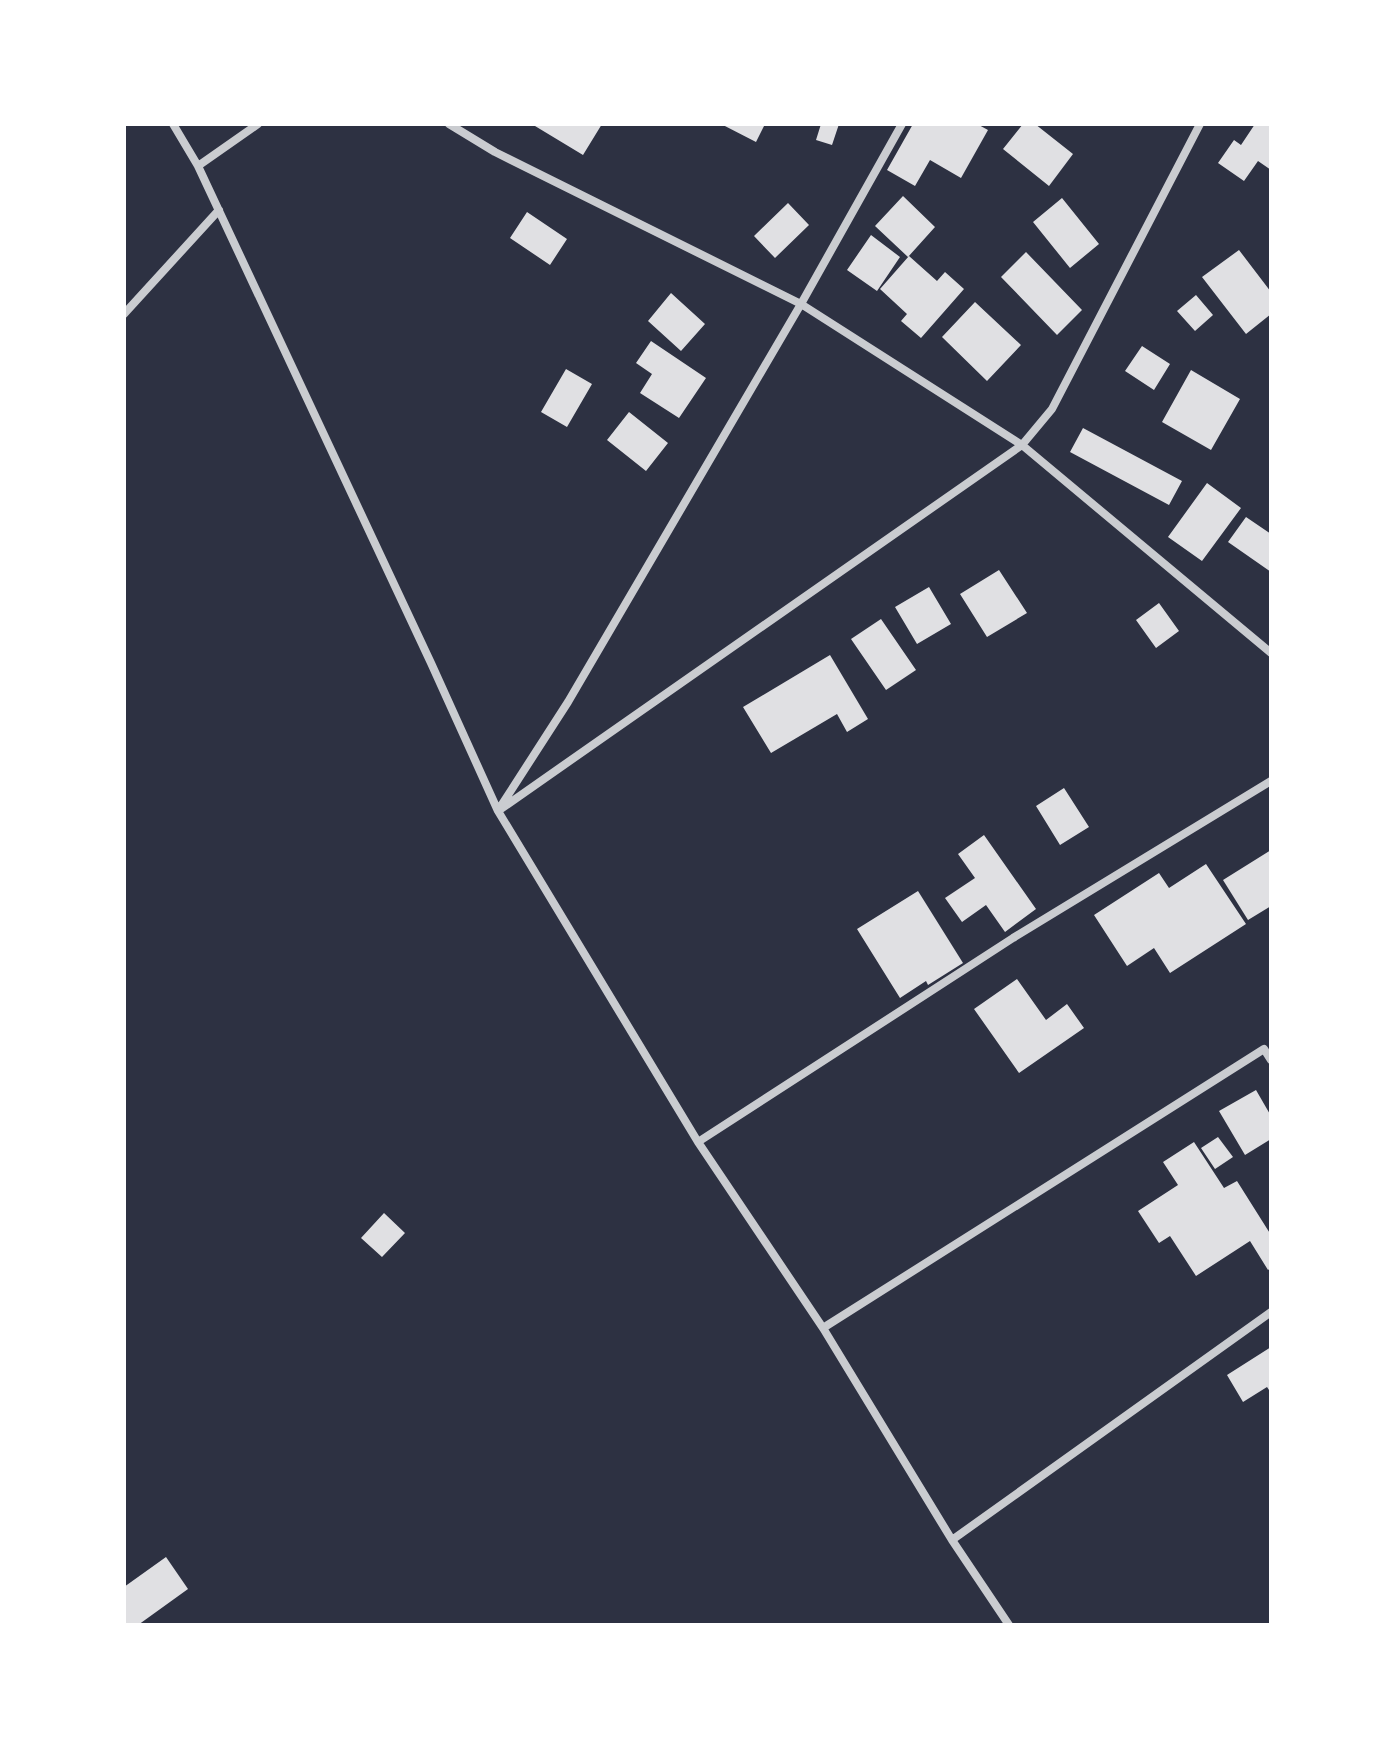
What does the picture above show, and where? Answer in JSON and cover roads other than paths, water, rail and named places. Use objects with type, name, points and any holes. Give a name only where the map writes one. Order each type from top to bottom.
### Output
[{"type":"street","points":[[173,124],[219,210],[498,811],[698,1142],[823,1328],[952,1540],[1009,1625]]},
{"type":"street","points":[[198,166],[258,124]]},
{"type":"street","points":[[449,124],[495,152],[801,304],[1022,445],[1271,653]]},
{"type":"street","points":[[498,811],[568,702],[801,304],[902,124]]},
{"type":"street","points":[[498,811],[1022,445],[1052,409],[1200,124]]},
{"type":"street","points":[[124,314],[219,210]]},
{"type":"street","points":[[698,1142],[1013,938],[1271,781]]},
{"type":"street","points":[[823,1328],[1264,1049],[1271,1060]]},
{"type":"street","points":[[952,1540],[1271,1312]]}]
